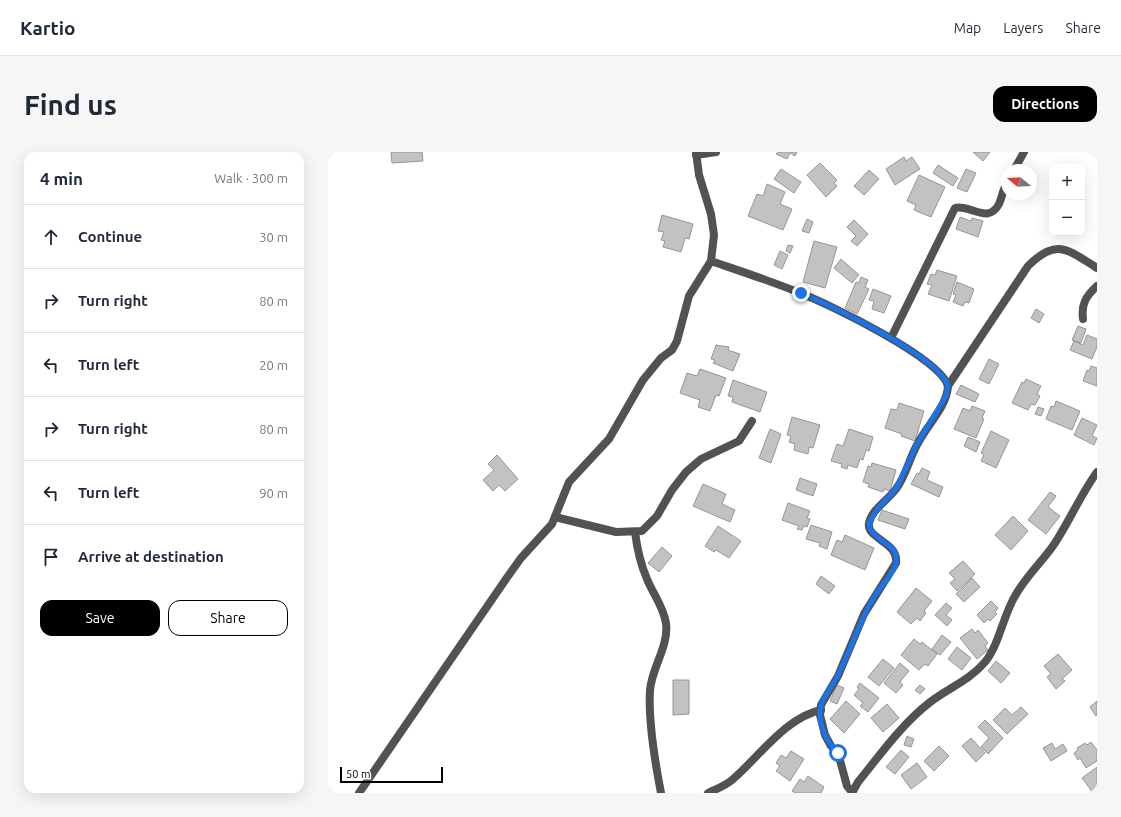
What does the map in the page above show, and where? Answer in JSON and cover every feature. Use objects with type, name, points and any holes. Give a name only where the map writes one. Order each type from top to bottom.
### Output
[{"type":"street","points":[[359,793],[510,573],[555,517],[569,482],[609,439],[643,380],[653,366],[674,347],[689,296],[711,260],[714,235],[714,224],[699,175],[696,154],[716,152]]},
{"type":"street","points":[[1017,164],[1024,152]]},
{"type":"street","points":[[891,338],[955,208],[963,208],[980,214],[989,213],[999,204],[1001,199]]},
{"type":"street","points":[[1097,268],[1066,250],[1056,248],[1040,254],[1028,266],[948,386],[946,396],[917,444],[896,489],[878,508],[869,523],[871,532],[894,551],[896,563],[864,614],[838,676],[822,703],[820,710],[825,735],[831,746],[838,753],[847,786],[852,793],[858,782],[907,724],[928,704],[964,682],[984,663],[991,654],[1014,596],[1057,539],[1097,472]]},
{"type":"street","points":[[711,260],[801,293],[891,338],[942,374],[948,386]]},
{"type":"street","points":[[1083,319],[1084,300],[1097,286]]},
{"type":"street","points":[[555,517],[616,532],[642,531],[657,516],[672,490],[686,472],[701,459],[739,442],[752,421]]},
{"type":"street","points":[[635,532],[637,551],[647,580],[663,611],[666,624],[666,638],[653,674],[650,691],[653,738],[661,793]]},
{"type":"street","points":[[708,793],[732,781],[790,725],[814,711],[820,710]]},
{"type":"building","points":[[391,152],[422,152],[423,161],[392,163]]},
{"type":"building","points":[[778,152],[797,152],[795,156],[790,153],[787,159],[776,154]]},
{"type":"building","points":[[973,152],[990,152],[983,161]]},
{"type":"building","points":[[904,157],[906,161],[912,157],[920,169],[895,185],[886,169]]},
{"type":"building","points":[[820,163],[837,180],[834,183],[837,186],[826,197],[807,175]]},
{"type":"building","points":[[938,165],[958,178],[953,186],[933,173]]},
{"type":"building","points":[[781,169],[801,182],[794,193],[774,179]]},
{"type":"building","points":[[966,169],[976,173],[967,192],[957,188]]},
{"type":"building","points":[[869,170],[879,179],[864,195],[854,186]]},
{"type":"building","points":[[919,175],[945,187],[931,217],[914,210],[916,205],[907,201]]},
{"type":"building","points":[[767,184],[785,192],[780,204],[792,209],[783,230],[748,216],[757,194],[763,196]]},
{"type":"building","points":[[662,215],[693,224],[689,239],[685,238],[681,252],[663,247],[665,241],[661,240],[664,232],[658,231]]},
{"type":"building","points":[[960,217],[971,221],[972,218],[983,221],[978,237],[956,229]]},
{"type":"building","points":[[807,219],[813,222],[809,233],[802,231]]},
{"type":"building","points":[[854,220],[868,234],[857,246],[851,241],[856,236],[847,227]]},
{"type":"building","points":[[814,241],[837,247],[825,288],[803,282]]},
{"type":"building","points":[[788,245],[793,246],[790,253],[786,251]]},
{"type":"building","points":[[780,251],[788,255],[782,269],[774,265]]},
{"type":"building","points":[[841,259],[859,275],[852,283],[834,268]]},
{"type":"building","points":[[937,270],[957,276],[949,301],[928,294],[932,285],[927,284],[931,274],[935,275]]},
{"type":"building","points":[[861,277],[868,280],[865,287],[869,289],[857,314],[845,308],[856,282],[859,283]]},
{"type":"building","points":[[957,282],[974,289],[969,303],[965,302],[963,306],[953,302],[956,295],[953,294]]},
{"type":"building","points":[[873,289],[891,296],[884,313],[872,309],[874,301],[869,300]]},
{"type":"building","points":[[1036,309],[1044,314],[1039,323],[1031,318]]},
{"type":"building","points":[[1078,326],[1086,329],[1081,343],[1072,340]]},
{"type":"building","points":[[1087,335],[1097,339],[1097,347],[1092,359],[1070,350],[1074,341],[1083,345]]},
{"type":"building","points":[[716,345],[729,347],[728,350],[740,354],[733,371],[713,363],[715,360],[711,359]]},
{"type":"building","points":[[989,359],[999,364],[989,384],[979,379]]},
{"type":"building","points":[[1091,366],[1097,368],[1097,386],[1083,381],[1087,370],[1089,371]]},
{"type":"building","points":[[700,369],[726,378],[719,396],[716,395],[710,411],[698,407],[700,400],[680,393],[687,373],[697,376]]},
{"type":"building","points":[[1026,379],[1041,386],[1037,394],[1040,396],[1035,405],[1031,404],[1028,410],[1012,403],[1022,382],[1024,383]]},
{"type":"building","points":[[733,380],[767,392],[760,412],[732,402],[733,397],[728,396]]},
{"type":"building","points":[[961,385],[979,394],[975,402],[956,394]]},
{"type":"building","points":[[1056,401],[1080,411],[1072,430],[1046,419],[1051,406],[1054,407]]},
{"type":"building","points":[[899,403],[924,411],[915,441],[901,436],[902,434],[885,428],[891,409],[897,410]]},
{"type":"building","points":[[972,406],[985,411],[982,418],[984,419],[976,438],[954,429],[963,408],[970,411]]},
{"type":"building","points":[[1038,407],[1044,409],[1041,416],[1035,414]]},
{"type":"building","points":[[792,417],[820,425],[813,448],[809,447],[808,454],[794,450],[795,444],[789,442],[791,436],[787,435]]},
{"type":"building","points":[[1082,418],[1097,425],[1092,436],[1097,438],[1094,445],[1074,435]]},
{"type":"building","points":[[770,429],[781,434],[771,463],[759,458]]},
{"type":"building","points":[[849,429],[873,437],[869,451],[866,450],[863,460],[860,459],[857,468],[848,465],[847,469],[841,467],[842,464],[831,461],[837,444],[843,446]]},
{"type":"building","points":[[991,431],[1009,440],[996,468],[981,461],[984,454],[981,453]]},
{"type":"building","points":[[968,437],[980,442],[976,452],[964,446]]},
{"type":"building","points":[[497,455],[518,479],[505,491],[499,485],[493,491],[483,480],[494,470],[488,464]]},
{"type":"building","points":[[872,463],[896,470],[890,491],[884,489],[883,492],[868,487],[869,484],[863,482],[868,466],[871,467]]},
{"type":"building","points":[[922,468],[930,472],[927,480],[943,487],[939,497],[911,484],[917,473],[919,474]]},
{"type":"building","points":[[800,478],[817,484],[813,496],[796,490]]},
{"type":"building","points":[[703,484],[726,494],[722,504],[735,510],[730,522],[693,506]]},
{"type":"building","points":[[1050,492],[1056,496],[1048,507],[1060,516],[1046,534],[1028,520]]},
{"type":"building","points":[[788,503],[810,511],[807,518],[810,519],[807,527],[804,526],[802,530],[797,529],[799,526],[782,520]]},
{"type":"building","points":[[882,510],[909,519],[905,529],[878,520]]},
{"type":"building","points":[[1013,516],[1028,531],[1011,550],[995,535]]},
{"type":"building","points":[[811,525],[832,532],[827,549],[819,546],[820,543],[806,539]]},
{"type":"building","points":[[718,526],[741,541],[729,558],[716,550],[714,552],[705,546]]},
{"type":"building","points":[[845,535],[874,548],[865,570],[831,555],[837,540],[842,542]]},
{"type":"building","points":[[662,547],[672,556],[659,572],[648,563]]},
{"type":"building","points":[[963,561],[975,574],[957,591],[950,583],[955,579],[949,573]]},
{"type":"building","points":[[821,576],[835,586],[829,594],[816,584]]},
{"type":"building","points":[[972,578],[980,587],[964,602],[956,594]]},
{"type":"building","points":[[916,588],[932,601],[924,611],[926,613],[920,621],[917,618],[911,624],[897,612]]},
{"type":"building","points":[[991,601],[998,608],[995,612],[997,614],[990,621],[988,619],[984,623],[977,615]]},
{"type":"building","points":[[946,603],[952,608],[946,615],[952,620],[947,626],[935,615]]},
{"type":"building","points":[[972,629],[975,633],[978,630],[988,643],[985,646],[988,650],[977,659],[960,638]]},
{"type":"building","points":[[942,635],[951,642],[940,655],[932,649]]},
{"type":"building","points":[[914,639],[920,644],[922,642],[937,654],[928,666],[925,664],[919,670],[901,655]]},
{"type":"building","points":[[957,647],[971,658],[962,670],[948,659]]},
{"type":"building","points":[[1058,654],[1072,670],[1062,679],[1065,681],[1056,689],[1047,677],[1051,674],[1044,666]]},
{"type":"building","points":[[883,659],[894,668],[879,686],[868,677]]},
{"type":"building","points":[[996,661],[1010,673],[1001,683],[988,671]]},
{"type":"building","points":[[900,663],[909,671],[900,682],[903,685],[896,693],[884,683]]},
{"type":"building","points":[[673,680],[689,680],[689,714],[673,715]]},
{"type":"building","points":[[860,683],[879,698],[868,712],[860,706],[863,703],[854,695],[859,689],[857,687]]},
{"type":"building","points":[[837,685],[844,688],[837,704],[830,701]]},
{"type":"building","points":[[920,685],[925,689],[920,694],[915,690]]},
{"type":"building","points":[[846,701],[860,714],[844,733],[830,719]]},
{"type":"building","points":[[1097,701],[1097,715],[1096,716],[1090,707]]},
{"type":"building","points":[[887,704],[899,718],[883,732],[871,718]]},
{"type":"building","points":[[1021,707],[1028,714],[1007,734],[993,720],[1005,708],[1012,715]]},
{"type":"building","points":[[985,720],[1003,738],[988,754],[981,747],[989,738],[978,727]]},
{"type":"building","points":[[907,736],[914,739],[911,747],[904,745]]},
{"type":"building","points":[[971,738],[985,753],[976,762],[962,746]]},
{"type":"building","points":[[1091,742],[1097,750],[1097,761],[1086,768],[1080,758],[1078,760],[1074,753],[1078,750],[1077,748],[1085,743],[1087,745]]},
{"type":"building","points":[[1052,743],[1055,749],[1063,744],[1067,751],[1051,761],[1043,748]]},
{"type":"building","points":[[939,746],[949,756],[934,771],[924,761]]},
{"type":"building","points":[[901,750],[909,757],[895,774],[886,767]]},
{"type":"building","points":[[791,751],[804,759],[790,781],[776,771],[780,766],[776,763],[781,755],[786,758]]},
{"type":"building","points":[[917,763],[927,777],[911,789],[901,775]]},
{"type":"building","points":[[1097,767],[1097,793],[1093,793],[1082,778]]},
{"type":"building","points":[[808,776],[824,787],[821,793],[796,793],[792,791],[800,779],[804,782]]},
{"type":"route","points":[[801,293],[822,302],[848,317],[891,338],[913,352],[942,374],[947,381],[948,386],[946,396],[938,412],[917,444],[902,479],[888,499],[878,508],[869,523],[871,532],[894,551],[896,555],[896,563],[894,569],[864,614],[838,676],[821,705],[820,715],[825,735],[828,742],[838,753]]}]
